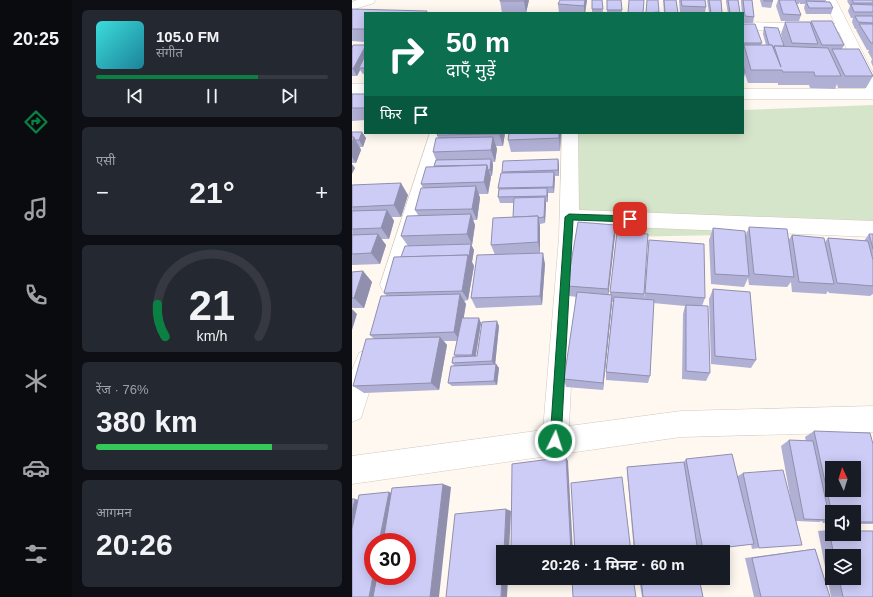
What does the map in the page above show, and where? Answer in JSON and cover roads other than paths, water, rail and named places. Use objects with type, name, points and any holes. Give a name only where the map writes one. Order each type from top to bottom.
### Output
[{"type":"street","points":[[352,6],[369,0]]},
{"type":"street","points":[[830,0],[873,88]]},
{"type":"street","points":[[352,15],[364,16]]},
{"type":"street","points":[[744,26],[844,28]]},
{"type":"street","points":[[352,89],[364,89]]},
{"type":"street","points":[[744,94],[873,94]]},
{"type":"street","points":[[385,305],[438,134]]},
{"type":"street","points":[[555,441],[569,217],[570,134]]},
{"type":"street","points":[[569,217],[873,229]]},
{"type":"street","points":[[352,410],[373,342]]},
{"type":"street","points":[[352,470],[681,424],[873,419]]}]
